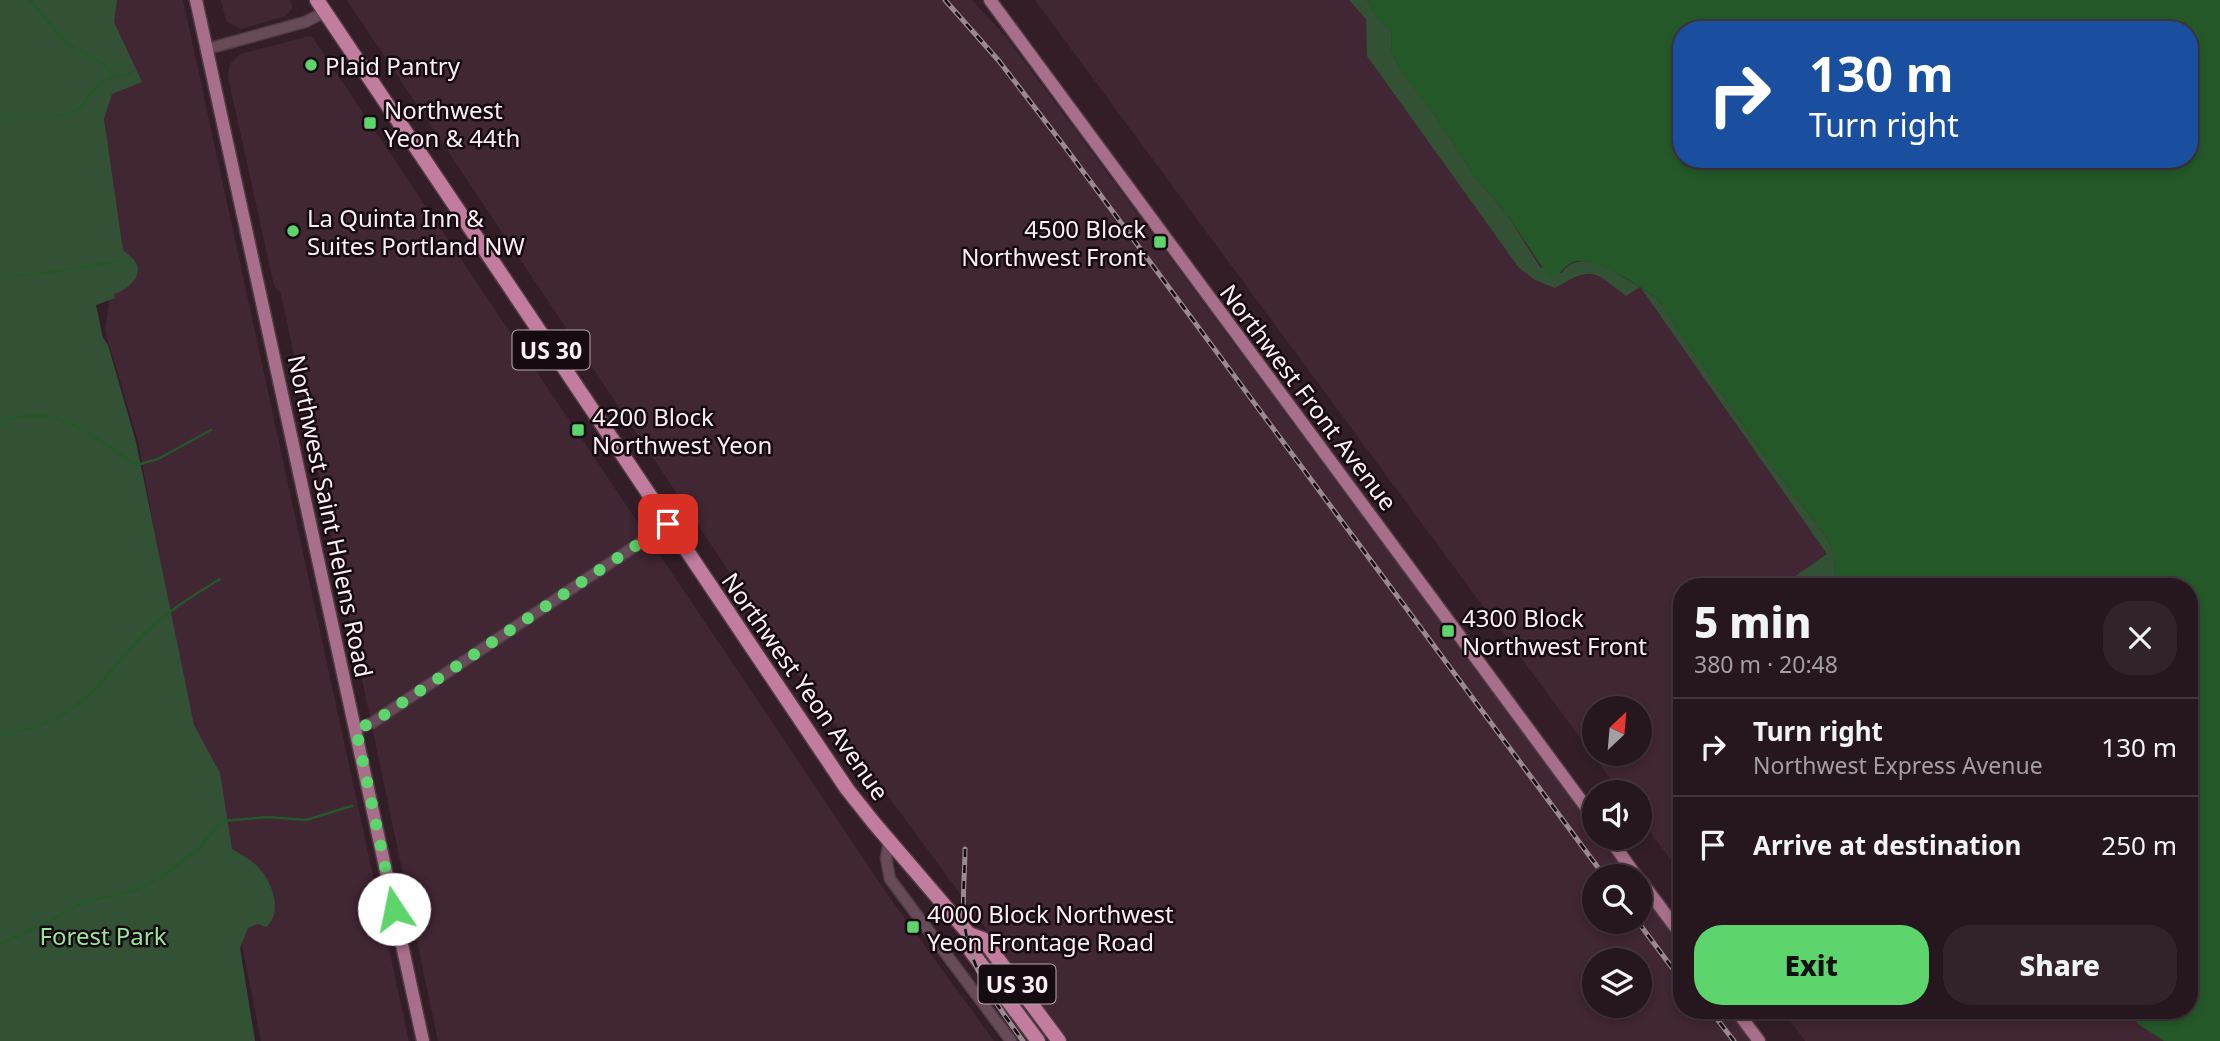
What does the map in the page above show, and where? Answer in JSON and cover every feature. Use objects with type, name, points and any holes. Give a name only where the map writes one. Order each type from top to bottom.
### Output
[{"type":"highway","name":"Northwest Yeon Avenue","points":[[321,6],[812,739],[890,842],[969,934],[983,939],[1059,1041]]},
{"type":"highway","name":"Northwest Yeon Avenue","points":[[969,934],[971,951],[1038,1041]]},
{"type":"main road","name":"Northwest Saint Helens Road","points":[[196,0],[423,1041]]},
{"type":"main road","name":"Northwest Front Avenue","points":[[990,0],[1582,802]]},
{"type":"main road","points":[[1652,896],[1673,924]]},
{"type":"main road","points":[[1743,1019],[1759,1041]]},
{"type":"street","points":[[207,49],[305,22],[321,6]]},
{"type":"street","points":[[356,729],[372,723],[668,524]]},
{"type":"street","points":[[890,842],[886,858],[890,879],[1011,1041]]},
{"type":"shaded area","points":[[114,0],[183,0],[409,1041],[261,1041],[241,940],[182,683],[138,441],[105,331],[115,257],[104,110]]},
{"type":"shaded area","points":[[221,0],[290,0],[293,7],[286,16],[241,29],[226,21]]},
{"type":"shaded area","points":[[347,0],[972,0],[1007,38],[1582,813],[1582,850],[1610,850],[1620,864],[1582,864],[1582,934],[1652,934],[1652,906],[1673,935],[1673,1019],[1735,1019],[1752,1041],[1069,1041],[794,669]]},
{"type":"shaded area","points":[[1035,0],[1367,0],[1377,17],[1623,249],[1644,289],[1657,299],[1860,541],[1835,578],[1673,578],[1673,863],[1652,834],[1652,780],[1611,780],[1601,766],[1652,766],[1652,696],[1582,696],[1582,740]]},
{"type":"shaded area","points":[[1367,0],[2220,0],[2220,1041],[2164,1041],[2135,1019],[2198,1019],[2198,578],[1835,578],[1833,556],[1827,538],[1760,450],[1657,299],[1618,274],[1585,261],[1576,261],[1549,277],[1508,216],[1476,178],[1436,117],[1403,74],[1392,53],[1391,32],[1377,18]]},
{"type":"shaded area","points":[[312,37],[888,895],[994,1041],[438,1041],[281,294],[274,286],[228,77],[230,64],[240,54]]},
{"type":"shaded area","points":[[1789,1019],[2149,1019],[2164,1041],[1805,1041]]},
{"type":"green space","name":"Forest Park","points":[[0,0],[117,0],[114,22],[142,82],[112,94],[104,119],[123,250],[135,261],[137,273],[128,287],[114,294],[115,298],[96,305],[103,338],[108,345],[136,442],[194,725],[220,773],[232,849],[259,868],[274,898],[271,921],[266,927],[258,924],[248,928],[240,948],[255,1041],[0,1041]]},
{"type":"green space","points":[[1349,0],[1367,0],[1377,17],[1391,32],[1392,53],[1403,73],[1476,178],[1508,216],[1540,267],[1562,273],[1579,261],[1589,262],[1611,270],[1640,287],[1626,296],[1599,276],[1585,274],[1555,288],[1535,280],[1519,268],[1367,56],[1366,19]]},
{"type":"green space","points":[[1641,288],[1657,299],[1760,450],[1827,538],[1833,556],[1835,578],[1792,578],[1827,554]]},
{"type":"waterway","points":[[30,0],[66,43],[101,62],[114,76]]},
{"type":"waterway","points":[[0,118],[72,113],[80,108],[103,82],[130,74]]},
{"type":"waterway","points":[[0,277],[61,271],[130,259]]},
{"type":"waterway","points":[[0,421],[35,416],[55,418],[87,433],[137,465],[158,459],[211,430]]},
{"type":"waterway","points":[[0,735],[39,725],[67,712],[93,690],[151,628],[179,605],[220,579]]},
{"type":"waterway","points":[[0,944],[84,902],[133,891],[163,876],[198,849],[222,821],[267,817],[306,820],[352,806]]},
{"type":"railway","points":[[945,0],[999,61],[1065,147],[1595,864]]},
{"type":"railway","points":[[965,849],[964,920],[972,954],[985,985],[1023,1041]]},
{"type":"railway","points":[[1647,934],[1673,969]]},
{"type":"railway","points":[[1717,1019],[1734,1041]]},
{"type":"place","name":"Plaid Pantry","points":[[311,65]]},
{"type":"place","name":"Northwest Yeon & 44th","points":[[370,123]]},
{"type":"place","name":"La Quinta Inn & Suites Portland NW","points":[[293,231]]},
{"type":"place","name":"4500 Block Northwest Front","points":[[1160,242]]},
{"type":"place","name":"4200 Block Northwest Yeon","points":[[578,430]]},
{"type":"place","name":"4300 Block Northwest Front","points":[[1448,631]]},
{"type":"place","name":"4000 Block Northwest Yeon Frontage Road","points":[[913,927]]},
{"type":"route","points":[[394,909],[356,729],[372,723],[668,524]]}]
